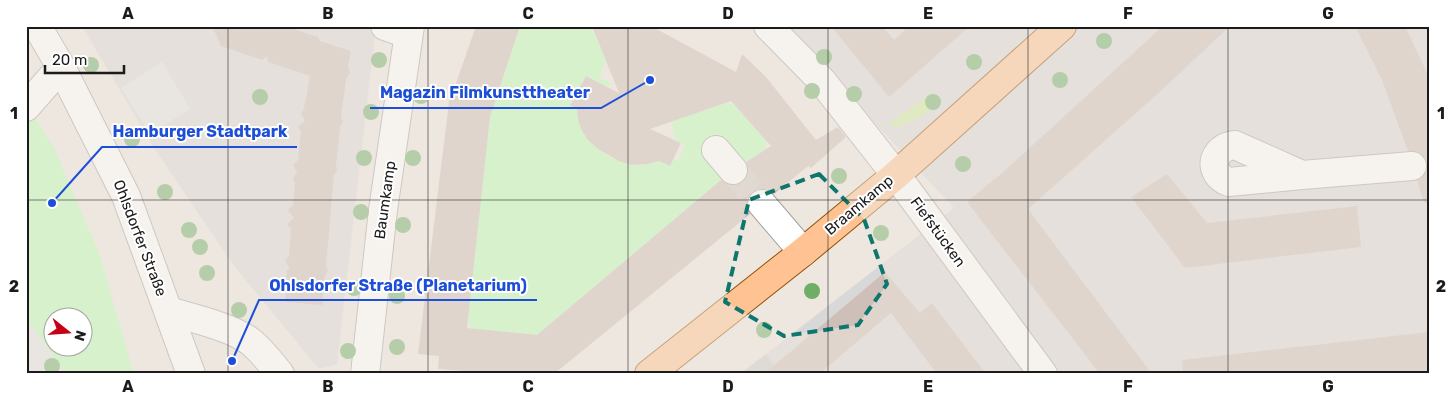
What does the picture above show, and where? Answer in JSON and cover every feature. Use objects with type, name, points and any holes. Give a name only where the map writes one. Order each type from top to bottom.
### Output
[{"type":"main road","name":"Braamkamp","points":[[649,374],[803,252],[896,174],[1062,26]]},
{"type":"street","name":"Ohlsdorfer Straße","points":[[37,26],[61,67],[126,196],[191,374]]},
{"type":"street","name":"Fiefstücken","points":[[768,26],[822,81],[896,174],[1043,374]]},
{"type":"street","name":"Baumkamp","points":[[365,374],[401,29]]},
{"type":"street","points":[[26,107],[61,67]]},
{"type":"street","points":[[1302,175],[1412,166]]},
{"type":"street","points":[[762,204],[803,252]]},
{"type":"street","points":[[168,311],[237,333],[251,342],[266,356],[280,374]]},
{"type":"highlighted area","points":[[819,174],[864,219],[887,284],[858,325],[784,336],[725,302],[749,200]]},
{"type":"shaded area","points":[[82,26],[376,26],[337,364],[319,369],[234,266],[152,145]]},
{"type":"shaded area","points":[[784,26],[1429,26],[1429,374],[780,374],[766,354],[954,208]]},
{"type":"shaded area","points":[[162,62],[190,109],[150,134],[121,88]]},
{"type":"shaded area","points":[[26,318],[42,340],[42,358],[55,358],[66,374],[26,374]]},
{"type":"shaded area","points":[[766,354],[780,374],[740,374]]},
{"type":"green space","points":[[520,26],[592,26],[606,61],[599,77],[615,85],[590,85],[593,80],[586,76],[570,105],[577,109],[580,123],[586,135],[595,146],[618,160],[645,164],[659,161],[670,166],[673,159],[678,161],[685,145],[675,140],[672,124],[667,115],[726,102],[734,105],[766,140],[766,149],[733,170],[537,335],[474,329],[467,322],[490,117]]},
{"type":"green space","points":[[932,93],[937,99],[927,113],[898,128],[888,124]]},
{"type":"green space","points":[[26,103],[55,150],[100,256],[134,374],[66,374],[55,358],[92,358],[92,308],[42,308],[42,340],[26,318]]},
{"type":"building","points":[[212,26],[285,26],[318,37],[320,41],[351,51],[348,66],[350,73],[346,80],[341,117],[343,122],[340,127],[337,171],[334,175],[326,266],[328,271],[325,275],[322,305],[285,302],[287,270],[290,268],[285,261],[289,256],[291,229],[287,224],[294,218],[288,210],[293,205],[295,183],[293,178],[297,173],[293,165],[298,160],[301,132],[298,127],[305,121],[301,114],[304,108],[310,76],[268,62],[267,56],[262,60],[221,46]]},
{"type":"building","points":[[476,26],[520,26],[490,117],[467,328],[537,335],[721,180],[728,185],[743,182],[748,175],[746,162],[771,146],[731,101],[650,129],[681,143],[670,166],[659,161],[632,165],[619,161],[598,149],[588,140],[581,129],[577,109],[570,105],[586,76],[619,93],[592,26],[651,26],[736,72],[742,54],[766,77],[816,140],[838,127],[846,137],[811,168],[808,166],[774,194],[767,189],[759,189],[752,192],[747,199],[750,214],[554,374],[504,374],[438,369],[439,356],[418,354],[451,86],[455,86]]},
{"type":"building","points":[[831,26],[882,26],[894,40],[909,26],[970,26],[889,97]]},
{"type":"building","points":[[1163,26],[1230,26],[1163,89],[1028,209],[1152,374],[1100,374],[967,202],[1002,173]]},
{"type":"building","points":[[1355,26],[1405,26],[1429,77],[1429,203],[1424,203],[1417,180],[1421,179],[1426,172],[1427,164],[1425,158],[1418,152],[1408,151],[1382,80]]},
{"type":"building","points":[[1167,174],[1207,223],[1357,206],[1361,247],[1185,268],[1131,197]]},
{"type":"building","points":[[885,272],[920,313],[932,303],[986,374],[937,374],[891,313],[819,374],[764,374]]},
{"type":"building","points":[[1429,332],[1429,374],[1183,374],[1182,360]]},
{"type":"tunnel","points":[[733,170],[762,204]]},
{"type":"place","name":"Magazin Filmkunsttheater","points":[[650,80]]},
{"type":"place","name":"Hamburger Stadtpark","points":[[52,203]]},
{"type":"place","name":"Ohlsdorfer Straße (Planetarium)","points":[[232,361]]}]
